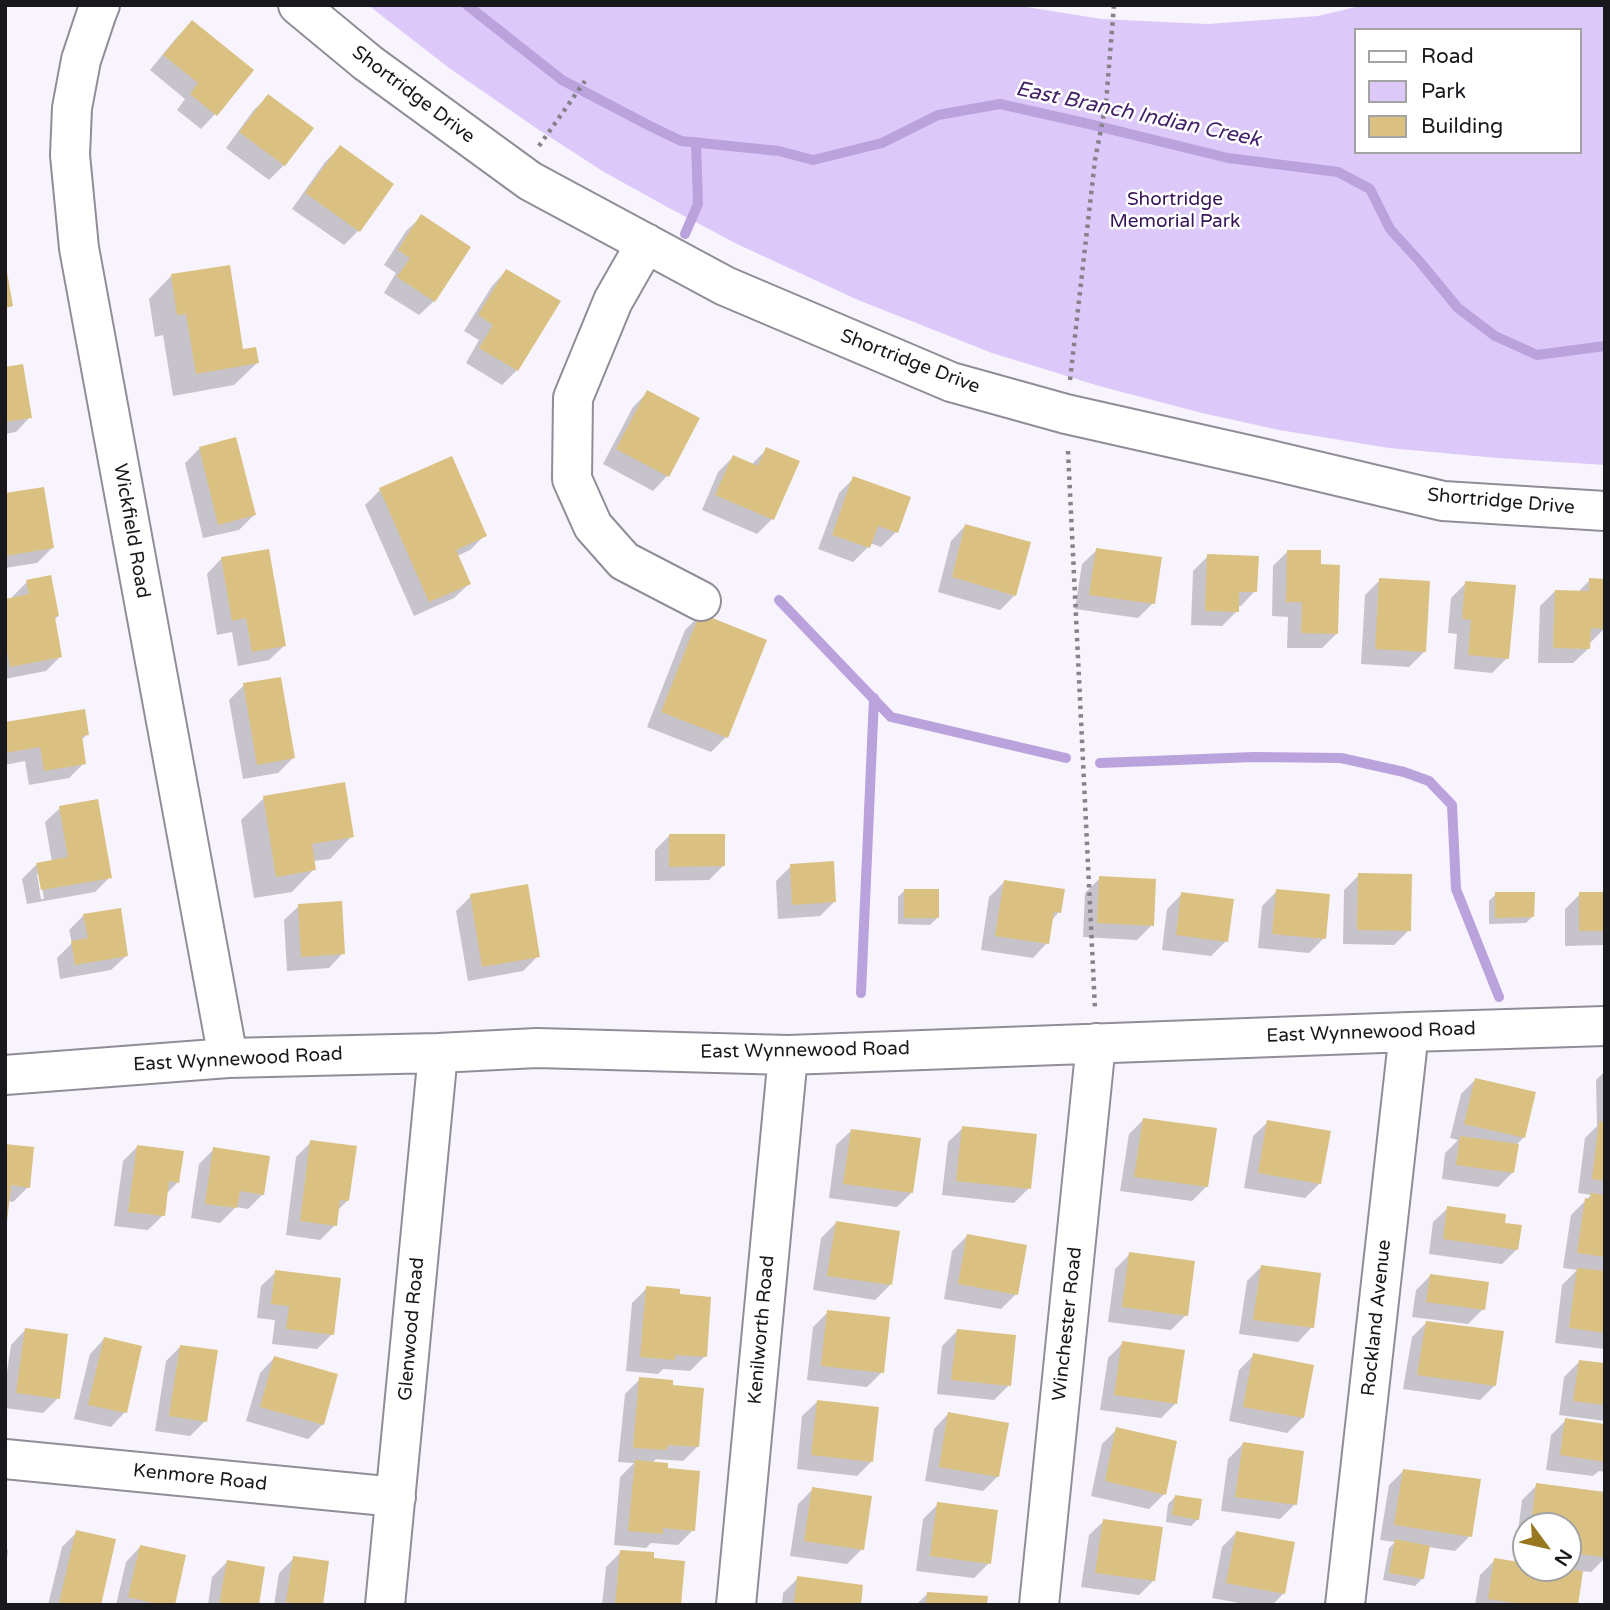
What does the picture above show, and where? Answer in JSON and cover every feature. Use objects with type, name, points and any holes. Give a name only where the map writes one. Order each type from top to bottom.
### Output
[{"type":"street","name":"Wickfield Road","points":[[100,5],[81,60],[72,108],[70,156],[79,248],[228,1058]]},
{"type":"street","name":"Shortridge Drive","points":[[298,5],[368,63],[530,181],[725,286],[951,382],[1066,414],[1443,501],[1605,511]]},
{"type":"street","points":[[646,243],[613,301],[573,398],[572,480],[593,526],[624,561],[701,601]]},
{"type":"street","name":"East Wynnewood Road","points":[[5,1075],[228,1058],[537,1048],[788,1055],[1605,1026]]},
{"type":"street","name":"Rockland Avenue","points":[[1345,1605],[1409,1032]]},
{"type":"street","name":"Winchester Road","points":[[1039,1605],[1096,1043]]},
{"type":"street","name":"Glenwood Road","points":[[385,1605],[438,1053]]},
{"type":"street","name":"Kenilworth Road","points":[[736,1605],[788,1055]]},
{"type":"street","name":"Kenmore Road","points":[[5,1459],[396,1497]]},
{"type":"path","points":[[1096,1043],[1066,414],[1095,160],[1106,103],[1114,5]]},
{"type":"path","points":[[520,173],[585,81]]},
{"type":"green space","name":"Shortridge Memorial Park","points":[[368,5],[1014,5],[1102,19],[1207,24],[1318,16],[1364,5],[1605,5],[1605,465],[1389,448],[1279,430],[1099,386],[992,353],[858,300],[737,244],[604,172],[449,68]]},
{"type":"building","points":[[192,20],[254,70],[217,116],[190,94],[198,83],[163,55]]},
{"type":"building","points":[[268,94],[314,128],[285,166],[239,132]]},
{"type":"building","points":[[340,145],[394,184],[360,232],[305,193]]},
{"type":"building","points":[[421,214],[471,247],[435,302],[397,277],[410,258],[398,250]]},
{"type":"building","points":[[230,265],[243,349],[256,347],[259,363],[196,374],[186,314],[177,315],[171,274]]},
{"type":"building","points":[[506,269],[561,301],[518,371],[479,348],[493,325],[478,315]]},
{"type":"building","points":[[5,272],[13,306],[5,308]]},
{"type":"building","points":[[23,364],[32,418],[5,422],[5,367]]},
{"type":"building","points":[[647,390],[700,418],[669,477],[616,449]]},
{"type":"building","points":[[236,437],[256,515],[218,525],[199,447]]},
{"type":"building","points":[[766,447],[800,461],[774,520],[715,495],[733,455],[758,466]]},
{"type":"building","points":[[452,456],[487,536],[456,550],[471,584],[429,602],[379,488]]},
{"type":"building","points":[[853,476],[911,497],[898,533],[878,526],[870,548],[832,535]]},
{"type":"building","points":[[44,487],[54,548],[5,556],[5,493]]},
{"type":"building","points":[[965,524],[1031,542],[1016,596],[952,577]]},
{"type":"building","points":[[1096,548],[1162,557],[1155,604],[1089,595]]},
{"type":"building","points":[[269,549],[286,646],[252,652],[246,618],[232,621],[221,557]]},
{"type":"building","points":[[1287,550],[1321,550],[1321,564],[1340,565],[1338,634],[1301,633],[1302,602],[1286,602]]},
{"type":"building","points":[[1207,554],[1259,556],[1257,592],[1239,592],[1239,612],[1205,611]]},
{"type":"building","points":[[51,575],[59,616],[55,617],[62,657],[10,667],[5,641],[5,599],[29,594],[26,580]]},
{"type":"building","points":[[1379,578],[1430,581],[1426,652],[1375,649]]},
{"type":"building","points":[[1589,578],[1605,579],[1605,629],[1591,628],[1590,649],[1553,648],[1555,590],[1589,591]]},
{"type":"building","points":[[1465,581],[1516,585],[1509,659],[1468,655],[1471,620],[1462,619]]},
{"type":"building","points":[[700,613],[767,640],[728,738],[661,712]]},
{"type":"building","points":[[281,677],[295,758],[257,765],[243,683]]},
{"type":"building","points":[[85,709],[89,735],[82,736],[86,764],[44,771],[40,747],[5,753],[5,722]]},
{"type":"building","points":[[345,782],[354,837],[312,844],[316,870],[276,877],[263,796]]},
{"type":"building","points":[[98,799],[112,878],[41,890],[36,863],[68,857],[59,806]]},
{"type":"building","points":[[669,834],[725,834],[725,866],[669,867]]},
{"type":"building","points":[[834,861],[836,902],[792,905],[790,864]]},
{"type":"building","points":[[1358,873],[1412,874],[1411,931],[1357,930]]},
{"type":"building","points":[[1099,876],[1156,879],[1154,926],[1097,923]]},
{"type":"building","points":[[1004,880],[1065,889],[1061,913],[1054,912],[1049,944],[995,936]]},
{"type":"building","points":[[528,884],[540,957],[482,967],[470,894]]},
{"type":"building","points":[[904,889],[939,889],[939,918],[904,918]]},
{"type":"building","points":[[1276,889],[1330,894],[1326,939],[1272,934]]},
{"type":"building","points":[[1181,892],[1234,899],[1228,942],[1176,935]]},
{"type":"building","points":[[1495,892],[1535,892],[1534,917],[1495,918]]},
{"type":"building","points":[[1579,892],[1605,892],[1605,931],[1579,931]]},
{"type":"building","points":[[342,901],[345,954],[301,957],[298,904]]},
{"type":"building","points":[[121,908],[128,956],[75,965],[71,941],[88,938],[83,914]]},
{"type":"building","points":[[1475,1078],[1536,1092],[1525,1138],[1464,1124]]},
{"type":"building","points":[[1143,1118],[1217,1128],[1208,1187],[1134,1177]]},
{"type":"building","points":[[1267,1120],[1331,1131],[1321,1184],[1258,1173]]},
{"type":"building","points":[[1599,1121],[1605,1122],[1605,1181],[1592,1179]]},
{"type":"building","points":[[962,1126],[1037,1134],[1031,1189],[956,1181]]},
{"type":"building","points":[[851,1129],[921,1138],[913,1193],[843,1184]]},
{"type":"building","points":[[1460,1136],[1519,1144],[1514,1173],[1456,1165]]},
{"type":"building","points":[[310,1140],[357,1146],[349,1201],[340,1200],[337,1226],[300,1221]]},
{"type":"building","points":[[5,1144],[34,1147],[30,1188],[11,1185],[7,1222],[5,1222]]},
{"type":"building","points":[[137,1145],[184,1151],[179,1183],[169,1181],[165,1216],[128,1212]]},
{"type":"building","points":[[213,1147],[270,1156],[264,1195],[240,1191],[237,1208],[205,1204]]},
{"type":"building","points":[[1591,1193],[1605,1195],[1605,1257],[1577,1253],[1585,1198],[1590,1199]]},
{"type":"building","points":[[1447,1206],[1506,1214],[1505,1223],[1522,1225],[1518,1250],[1443,1239]]},
{"type":"building","points":[[836,1221],[900,1231],[892,1285],[827,1276]]},
{"type":"building","points":[[967,1234],[1027,1245],[1018,1295],[958,1284]]},
{"type":"building","points":[[1129,1252],[1195,1261],[1188,1316],[1122,1307]]},
{"type":"building","points":[[1261,1265],[1321,1273],[1314,1328],[1253,1320]]},
{"type":"building","points":[[1577,1268],[1605,1271],[1605,1333],[1569,1328]]},
{"type":"building","points":[[275,1270],[341,1278],[334,1335],[286,1329],[289,1306],[271,1304]]},
{"type":"building","points":[[1430,1274],[1489,1282],[1485,1310],[1426,1302]]},
{"type":"building","points":[[646,1286],[680,1289],[680,1294],[711,1297],[707,1357],[675,1355],[675,1360],[640,1357]]},
{"type":"building","points":[[827,1310],[890,1317],[884,1373],[821,1366]]},
{"type":"building","points":[[1426,1321],[1504,1331],[1496,1386],[1417,1375]]},
{"type":"building","points":[[25,1328],[68,1334],[60,1399],[16,1393]]},
{"type":"building","points":[[957,1329],[1016,1335],[1011,1386],[951,1380]]},
{"type":"building","points":[[104,1337],[142,1346],[127,1413],[88,1405]]},
{"type":"building","points":[[1122,1341],[1185,1350],[1177,1404],[1114,1395]]},
{"type":"building","points":[[180,1345],[218,1350],[207,1422],[169,1416]]},
{"type":"building","points":[[1253,1353],[1314,1365],[1304,1418],[1243,1407]]},
{"type":"building","points":[[274,1356],[338,1374],[324,1425],[260,1407]]},
{"type":"building","points":[[1579,1360],[1605,1363],[1605,1405],[1573,1401]]},
{"type":"building","points":[[639,1377],[673,1380],[673,1385],[704,1388],[699,1447],[668,1445],[667,1450],[633,1448]]},
{"type":"building","points":[[817,1400],[879,1407],[873,1462],[811,1455]]},
{"type":"building","points":[[948,1412],[1009,1423],[999,1477],[939,1467]]},
{"type":"building","points":[[1565,1418],[1605,1424],[1605,1462],[1560,1455]]},
{"type":"building","points":[[1116,1427],[1177,1441],[1166,1495],[1105,1481]]},
{"type":"building","points":[[1243,1442],[1304,1451],[1297,1505],[1235,1497]]},
{"type":"building","points":[[635,1460],[668,1463],[668,1468],[700,1471],[695,1531],[663,1528],[663,1534],[628,1531]]},
{"type":"building","points":[[1403,1469],[1481,1479],[1472,1537],[1394,1525]]},
{"type":"building","points":[[1536,1483],[1605,1492],[1605,1557],[1582,1555],[1582,1512],[1533,1512]]},
{"type":"building","points":[[812,1487],[872,1496],[864,1550],[804,1541]]},
{"type":"building","points":[[1175,1495],[1202,1499],[1199,1520],[1172,1515]]},
{"type":"building","points":[[937,1502],[998,1510],[991,1564],[930,1556]]},
{"type":"building","points":[[1103,1519],[1163,1527],[1155,1581],[1095,1573]]},
{"type":"building","points":[[76,1530],[116,1539],[101,1605],[59,1603]]},
{"type":"building","points":[[1236,1531],[1295,1542],[1285,1594],[1226,1583]]},
{"type":"building","points":[[1395,1539],[1430,1546],[1424,1579],[1389,1573]]},
{"type":"building","points":[[140,1545],[186,1555],[175,1605],[161,1605],[128,1597]]},
{"type":"building","points":[[620,1550],[654,1552],[654,1558],[685,1561],[681,1605],[615,1605]]},
{"type":"building","points":[[293,1556],[329,1561],[323,1605],[286,1602]]},
{"type":"building","points":[[1494,1558],[1512,1561],[1512,1582],[1581,1582],[1578,1605],[1529,1605],[1488,1599]]},
{"type":"building","points":[[227,1560],[265,1567],[259,1605],[219,1605]]},
{"type":"building","points":[[797,1576],[863,1585],[861,1605],[794,1605]]},
{"type":"building","points":[[927,1592],[988,1596],[987,1605],[926,1605]]},
{"type":"waterway","name":"East Branch Indian Creek","points":[[467,5],[562,80],[681,141],[779,151],[813,160],[882,143],[938,115],[1000,104],[1228,158],[1338,172],[1370,189],[1390,229],[1458,308],[1495,336],[1537,355],[1605,346]]},
{"type":"waterway","points":[[685,234],[698,204],[696,142]]},
{"type":"waterway","points":[[779,600],[891,717],[1066,758]]},
{"type":"waterway","points":[[861,993],[874,698]]},
{"type":"waterway","points":[[1100,763],[1254,757],[1341,758],[1404,772],[1429,781],[1452,805],[1456,889],[1499,997]]}]
